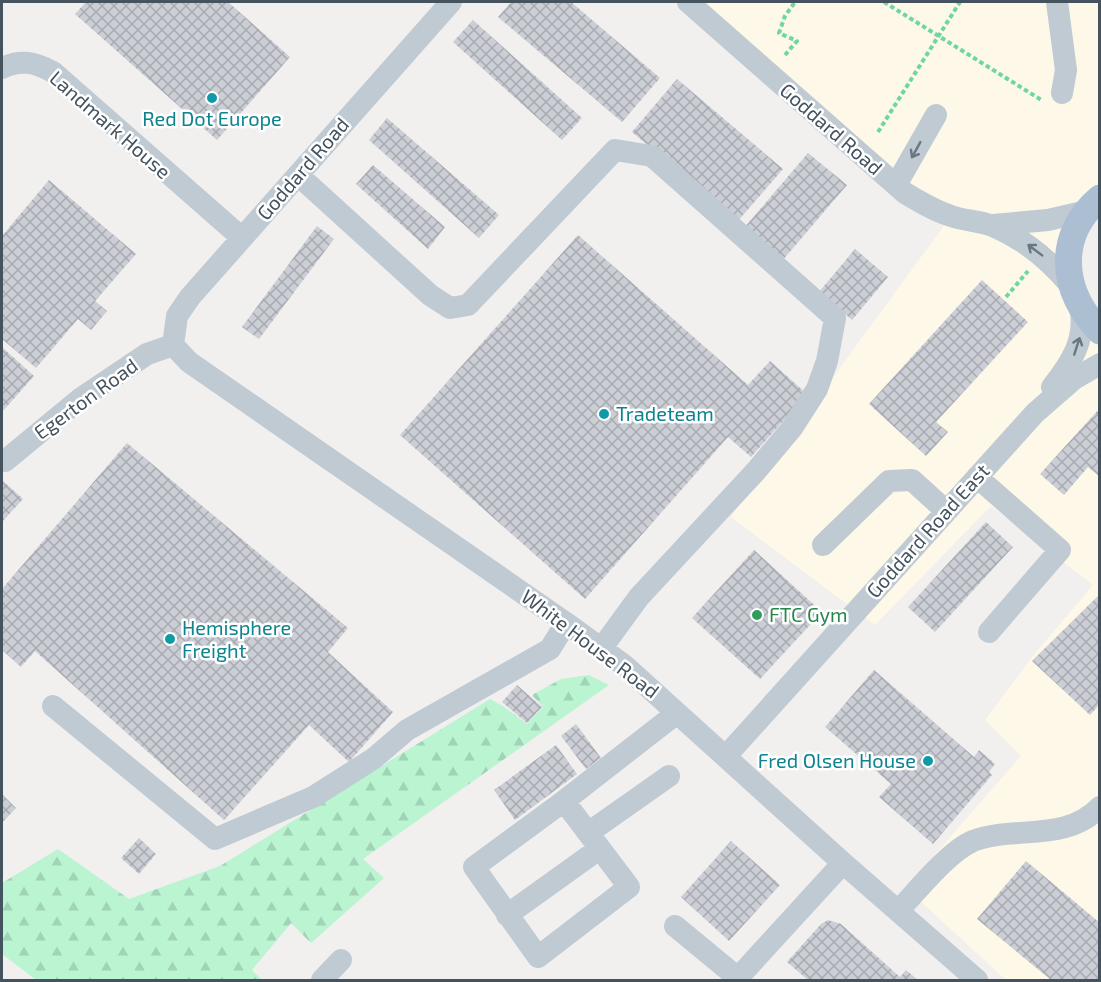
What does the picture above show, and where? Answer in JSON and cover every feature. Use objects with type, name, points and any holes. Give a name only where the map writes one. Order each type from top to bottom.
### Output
[{"type":"main road","points":[[1095,202],[1074,233],[1068,269],[1075,296],[1100,331]]},
{"type":"street","name":"Goddard Road","points":[[172,345],[177,316],[190,297],[451,2]]},
{"type":"street","points":[[1054,98],[1065,70],[1057,2]]},
{"type":"street","name":"Goddard Road","points":[[692,3],[896,185],[930,208],[992,226],[1026,243],[1041,254],[1075,296]]},
{"type":"street","name":"Landmark House","points":[[2,68],[21,62],[39,64],[53,72],[242,238]]},
{"type":"street","points":[[896,185],[936,115]]},
{"type":"street","points":[[297,175],[430,295],[450,308],[468,305],[615,150],[652,156],[835,318],[827,361],[817,389],[792,428],[756,471],[639,597],[601,649]]},
{"type":"street","name":"Goddard Road","points":[[992,226],[1048,220],[1095,202]]},
{"type":"street","name":"Goddard Road East","points":[[1035,413],[1064,372],[1078,346],[1082,317],[1075,296]]},
{"type":"street","name":"White House Road","points":[[172,345],[189,362],[625,666],[977,981]]},
{"type":"street","name":"Egerton Road","points":[[5,461],[80,399],[147,354],[172,345]]},
{"type":"street","name":"Goddard Road East","points":[[726,756],[1035,413],[1067,384],[1100,364]]},
{"type":"street","points":[[977,477],[1060,550],[989,632]]},
{"type":"street","points":[[823,545],[889,481],[912,480],[946,511]]},
{"type":"street","points":[[53,706],[215,839],[313,797],[373,759],[407,730],[550,649],[566,623]]},
{"type":"street","points":[[564,801],[629,887],[538,957],[474,867],[564,801],[677,713]]},
{"type":"street","points":[[507,915],[669,776]]},
{"type":"street","points":[[898,910],[955,852],[970,842],[1010,833],[1057,831],[1079,823],[1100,807]]},
{"type":"street","points":[[675,926],[737,979],[843,863]]},
{"type":"street","points":[[322,981],[341,960]]},
{"type":"path","points":[[785,55],[797,41],[779,33],[785,16],[795,2]]},
{"type":"path","points":[[884,2],[938,35],[1054,98]]},
{"type":"path","points":[[878,132],[960,2]]},
{"type":"shaded area","points":[[688,2],[1099,2],[1099,198],[1069,249],[1100,331],[1099,980],[1006,980],[906,888],[1021,756],[985,720],[1033,656],[1093,585],[991,506],[875,625],[731,517],[951,216]]},
{"type":"green space","points":[[589,675],[609,685],[363,859],[384,878],[311,943],[291,923],[252,970],[262,980],[36,980],[2,954],[2,883],[58,849],[129,899],[220,866],[490,699],[527,724],[543,707],[532,695],[561,679]]},
{"type":"building","name":"Red Dot Europe","points":[[86,2],[228,2],[290,57],[217,140],[75,14]]},
{"type":"building","points":[[511,2],[571,2],[660,78],[622,122],[498,17]]},
{"type":"building","points":[[473,20],[582,118],[562,140],[453,42]]},
{"type":"building","points":[[677,79],[783,169],[737,222],[632,132]]},
{"type":"building","points":[[387,118],[499,215],[479,238],[369,140]]},
{"type":"building","points":[[808,153],[847,185],[782,261],[744,228]]},
{"type":"building","points":[[373,165],[445,227],[428,249],[356,184]]},
{"type":"building","points":[[49,180],[136,254],[95,301],[107,311],[91,330],[78,319],[36,368],[2,339],[2,236]]},
{"type":"building","points":[[317,226],[334,239],[259,339],[242,327]]},
{"type":"building","name":"Tradeteam","points":[[578,235],[748,385],[770,361],[807,394],[751,457],[728,437],[585,599],[400,435]]},
{"type":"building","points":[[855,249],[888,277],[852,320],[819,292]]},
{"type":"building","points":[[982,280],[1028,322],[936,422],[948,432],[926,456],[869,404]]},
{"type":"building","points":[[2,347],[34,376],[2,412]]},
{"type":"building","points":[[1100,408],[1100,477],[1088,467],[1064,495],[1040,474]]},
{"type":"building","name":"Hemisphere Freight","points":[[127,443],[348,628],[328,652],[393,712],[349,762],[309,725],[224,820],[35,651],[21,667],[2,650],[2,589]]},
{"type":"building","points":[[2,480],[23,499],[2,522]]},
{"type":"building","points":[[986,522],[1013,547],[935,632],[908,607]]},
{"type":"building","name":"FTC Gym","points":[[754,550],[822,612],[760,679],[692,618]]},
{"type":"building","points":[[1100,594],[1100,704],[1090,715],[1032,661]]},
{"type":"building","name":"Fred Olsen House","points":[[874,670],[974,757],[979,750],[995,764],[989,772],[992,775],[933,844],[879,797],[891,784],[825,727]]},
{"type":"building","points":[[517,685],[542,707],[527,723],[502,702]]},
{"type":"building","points":[[576,724],[601,758],[586,769],[561,736]]},
{"type":"building","points":[[556,745],[577,774],[515,820],[494,790]]},
{"type":"building","points":[[2,794],[16,808],[2,823]]},
{"type":"building","points":[[139,838],[156,854],[139,874],[121,858]]},
{"type":"building","points":[[731,841],[780,885],[729,941],[681,897]]},
{"type":"building","points":[[1026,861],[1100,923],[1100,980],[1051,980],[977,919]]},
{"type":"building","points":[[828,920],[841,924],[900,977],[906,970],[918,980],[808,980],[787,962],[821,924]]},
{"type":"place","name":"Red Dot Europe","points":[[212,98]]},
{"type":"place","name":"Tradeteam","points":[[604,414]]},
{"type":"place","name":"FTC Gym","points":[[757,615]]},
{"type":"place","name":"Hemisphere Freight","points":[[170,639]]},
{"type":"place","name":"Fred Olsen House","points":[[928,761]]}]
